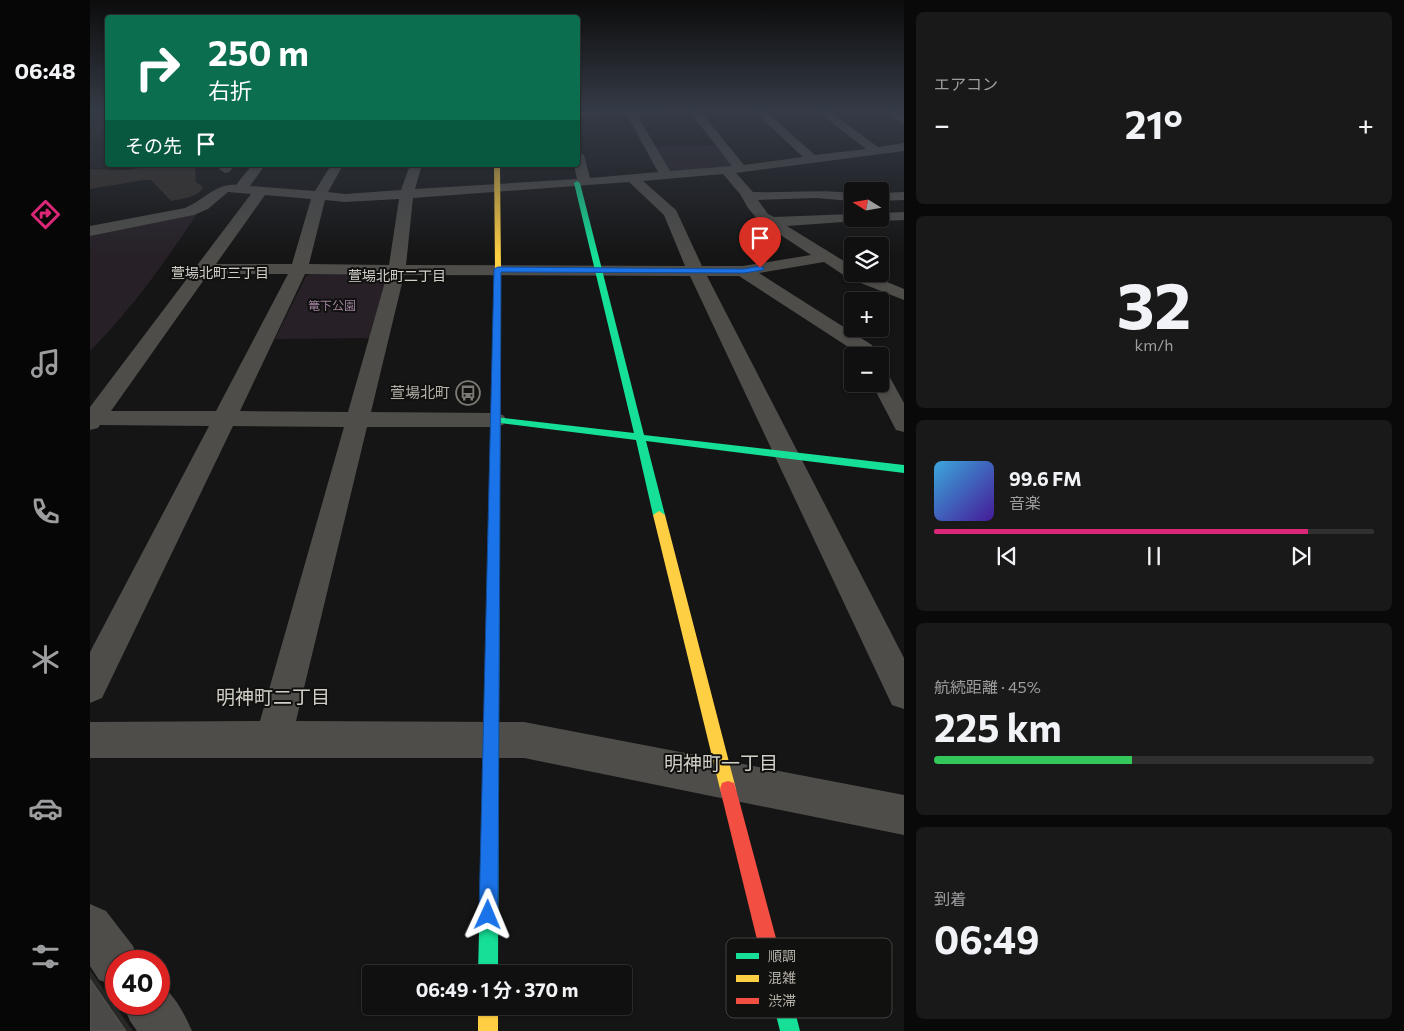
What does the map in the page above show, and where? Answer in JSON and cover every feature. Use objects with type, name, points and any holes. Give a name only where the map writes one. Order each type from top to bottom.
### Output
[{"type":"street","points":[[657,159],[666,175]]},
{"type":"street","points":[[733,159],[741,169]]},
{"type":"street","points":[[90,231],[189,212],[203,206],[224,189],[345,198],[581,183],[741,169],[804,159]]},
{"type":"street","points":[[792,161],[801,181],[816,194]]},
{"type":"street","points":[[240,189],[257,167]]},
{"type":"street","points":[[90,687],[299,270],[319,196],[336,167]]},
{"type":"street","points":[[273,740],[397,269],[407,194],[415,167]]},
{"type":"street","points":[[488,965],[498,269],[497,167]]},
{"type":"street","points":[[579,167],[599,271],[639,437],[766,938]]},
{"type":"street","points":[[726,170],[749,196],[755,208],[770,222],[844,267]]},
{"type":"street","points":[[632,178],[671,213],[696,271],[904,693]]},
{"type":"street","points":[[92,421],[260,192]]},
{"type":"street","points":[[749,196],[816,194],[844,196]]},
{"type":"street","points":[[889,196],[904,196]]},
{"type":"street","points":[[889,217],[904,216]]},
{"type":"street","points":[[770,222],[844,218]]},
{"type":"street","points":[[204,269],[744,271],[826,257]]},
{"type":"street","points":[[744,271],[862,347]]},
{"type":"street","points":[[874,282],[904,295]]},
{"type":"street","points":[[889,391],[898,404],[904,425]]},
{"type":"street","points":[[92,421],[225,419],[496,420],[904,469]]},
{"type":"street","points":[[90,740],[490,738],[524,740],[904,815]]},
{"type":"street","points":[[90,928],[106,950]]},
{"type":"street","points":[[155,1015],[167,1031]]},
{"type":"street","points":[[488,1015],[488,1031]]},
{"type":"street","points":[[787,1018],[790,1031]]},
{"type":"shaded area","points":[[90,159],[105,159],[105,167],[127,167],[102,169],[90,167]]},
{"type":"shaded area","points":[[148,167],[195,167],[196,182],[203,187],[201,191],[193,196],[171,201],[151,180],[90,189],[90,169],[126,170]]},
{"type":"green space","points":[[662,159],[729,159],[734,166],[670,172]]},
{"type":"green space","points":[[197,214],[147,285],[120,319],[90,351],[90,235]]},
{"type":"green space","name":"篭下公園","points":[[311,274],[389,275],[371,338],[275,339],[306,276]]},
{"type":"building","points":[[90,979],[105,1001],[105,1015],[115,1015],[126,1031],[90,1031]]},
{"type":"traffic: fast","points":[[577,183],[659,515]]},
{"type":"traffic: fast","points":[[495,420],[904,469]]},
{"type":"traffic: fast","points":[[488,965],[495,479]]},
{"type":"traffic: fast","points":[[787,1018],[790,1031]]},
{"type":"traffic: slow","points":[[495,479],[498,269],[497,167]]},
{"type":"traffic: slow","points":[[659,515],[728,789]]},
{"type":"traffic: slow","points":[[488,1015],[488,1031]]},
{"type":"traffic: jam","points":[[728,789],[766,938]]},
{"type":"place","name":"萱場北町","points":[[468,393]]},
{"type":"district","name":"萱場北町三丁目","points":[[220,273]]},
{"type":"district","name":"萱場北町二丁目","points":[[397,276]]},
{"type":"district","name":"明神町二丁目","points":[[273,697]]},
{"type":"district","name":"明神町一丁目","points":[[721,763]]},
{"type":"route","points":[[488,915],[498,269],[744,271],[760,268]]}]
